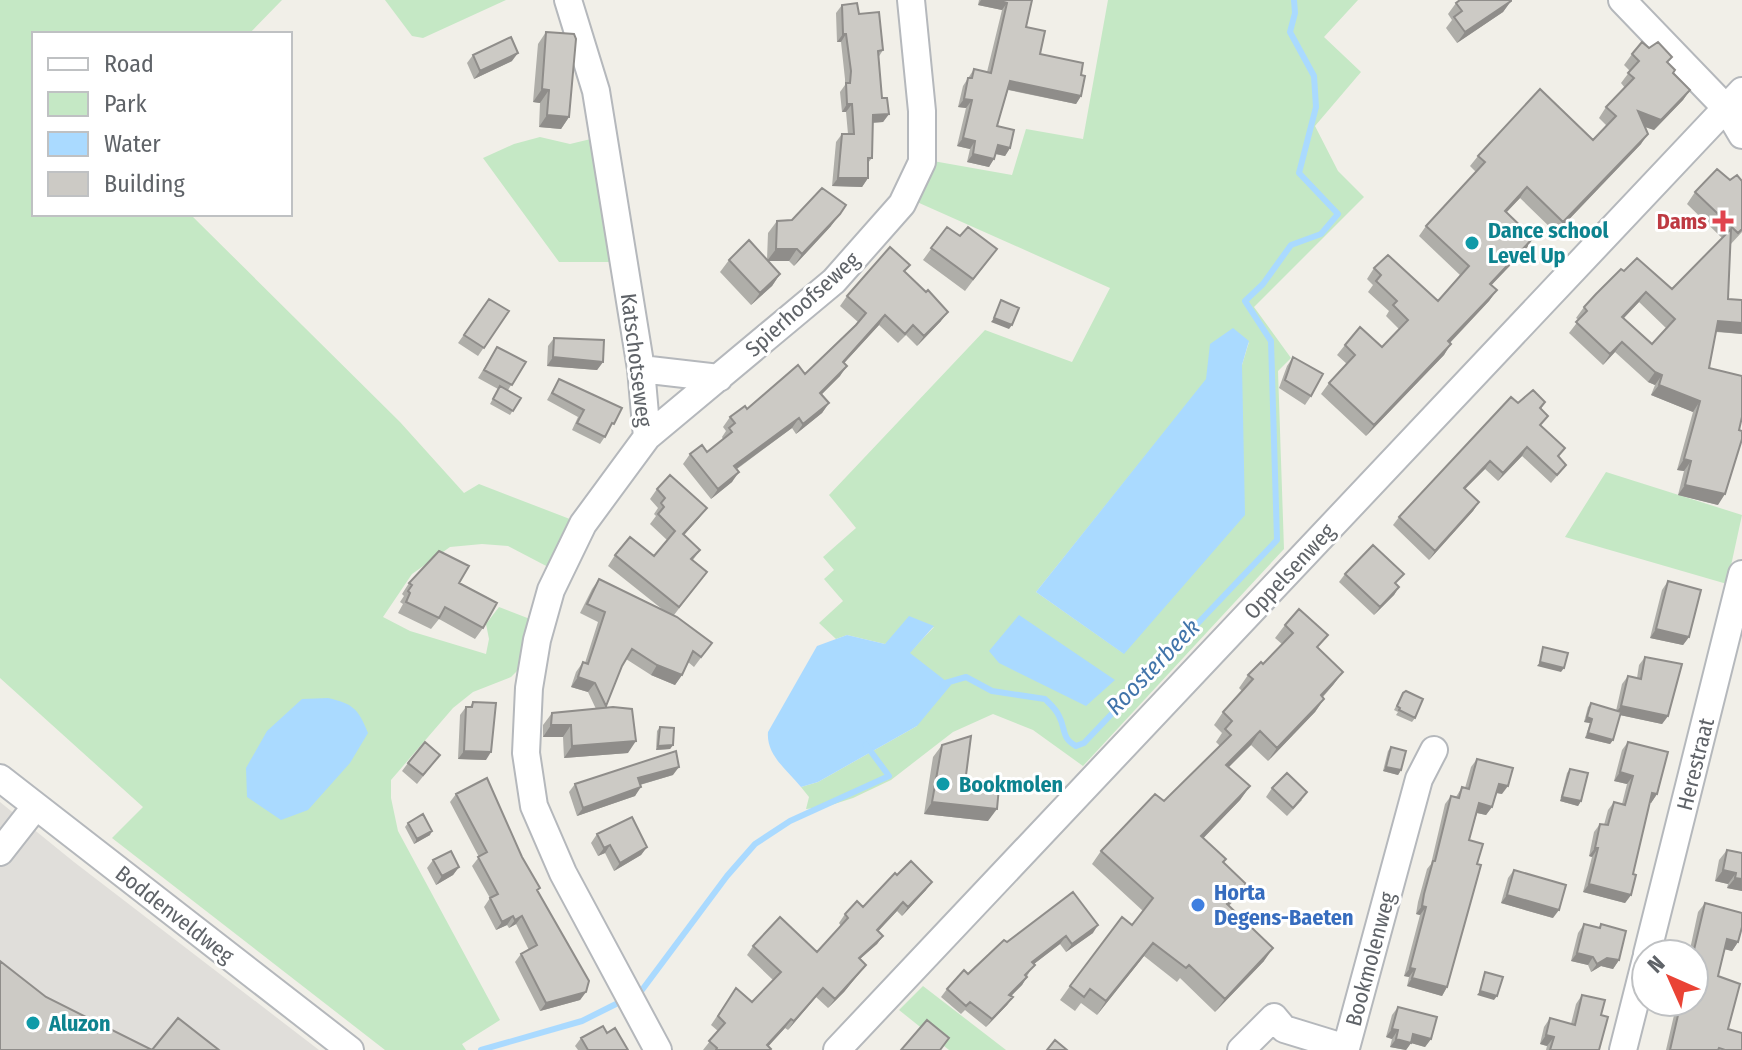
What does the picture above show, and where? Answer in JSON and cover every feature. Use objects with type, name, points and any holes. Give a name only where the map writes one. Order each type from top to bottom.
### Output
[{"type":"street","name":"Katschotseweg","points":[[568,0],[596,91],[641,369],[647,437],[583,524],[551,590],[537,640],[529,688],[526,753],[534,806],[563,873],[658,1050]]},
{"type":"street","name":"Spierhoofseweg","points":[[647,437],[834,281],[902,204],[922,162],[922,111],[911,0]]},
{"type":"street","points":[[1622,0],[1734,100],[1742,135]]},
{"type":"street","name":"Oppelsenweg","points":[[837,1050],[1734,100]]},
{"type":"street","points":[[641,369],[719,378]]},
{"type":"street","name":"Herestraat","points":[[1651,938],[1742,574]]},
{"type":"street","name":"Bookmolenweg","points":[[1241,1050],[1274,1017],[1284,1029],[1346,1048],[1419,779],[1434,750]]},
{"type":"street","name":"Boddenveldweg","points":[[0,778],[350,1050]]},
{"type":"street","points":[[0,852],[36,806]]},
{"type":"street","name":"Herestraat","points":[[1623,1050],[1631,1018]]},
{"type":"shaded area","points":[[0,802],[74,862],[319,1050],[0,1050]]},
{"type":"green space","points":[[0,0],[282,0],[251,32],[32,32],[32,216],[192,216],[400,422],[464,493],[479,484],[575,521],[552,569],[508,546],[482,544],[450,547],[412,574],[383,617],[410,631],[486,654],[489,639],[486,624],[499,607],[530,619],[521,667],[511,677],[473,692],[453,708],[391,780],[391,798],[398,831],[500,1020],[462,1044],[466,1050],[385,1050],[112,838],[143,807],[0,678]]},
{"type":"green space","points":[[385,0],[506,0],[423,38],[412,36]]},
{"type":"green space","points":[[1108,0],[1358,0],[1324,37],[1361,72],[1315,126],[1338,171],[1364,197],[1254,307],[1291,358],[1278,371],[1284,549],[1083,766],[1033,730],[993,714],[953,732],[891,780],[853,798],[806,809],[809,797],[801,787],[818,782],[917,726],[909,653],[934,627],[885,644],[847,635],[836,639],[819,623],[843,601],[824,579],[834,570],[823,557],[856,528],[829,495],[985,330],[1072,362],[1110,288],[917,202],[933,161],[1012,175],[1026,129],[1083,139]],"holes":[[[1249,342],[1123,653],[1036,592],[1207,379]]]},
{"type":"green space","points":[[540,137],[570,144],[595,138],[615,262],[559,262],[483,158],[514,144]]},
{"type":"green space","points":[[1606,472],[1742,515],[1727,584],[1565,537]]},
{"type":"green space","points":[[923,986],[1006,1050],[949,1050],[899,1010]]},
{"type":"water","points":[[1233,328],[1249,341],[1242,365],[1245,515],[1124,654],[1036,592],[1206,379],[1210,344]]},
{"type":"water","points":[[1019,615],[1115,680],[1086,706],[999,663],[989,651]]},
{"type":"water","points":[[909,616],[934,626],[910,653],[951,685],[917,726],[818,782],[801,787],[774,755],[768,732],[817,646],[847,635],[885,644]]},
{"type":"water","points":[[328,698],[354,708],[368,733],[350,763],[308,810],[281,820],[247,797],[246,768],[267,731],[302,699]]},
{"type":"building","points":[[997,0],[1032,0],[1026,27],[1045,31],[1040,54],[1083,63],[1081,75],[1085,76],[1081,96],[1010,81],[997,126],[1014,130],[1010,148],[998,145],[994,159],[973,154],[975,141],[963,138],[972,100],[964,99],[968,78],[972,78],[974,69],[991,73],[1007,3]]},
{"type":"building","points":[[1460,0],[1511,1],[1465,32],[1454,17],[1462,11],[1456,3]]},
{"type":"building","points":[[857,3],[859,14],[879,12],[883,50],[878,51],[882,98],[887,98],[889,114],[873,115],[872,158],[868,158],[868,178],[838,178],[842,134],[854,134],[852,104],[847,104],[846,83],[850,83],[851,71],[846,34],[843,34],[842,5]]},
{"type":"building","points":[[546,32],[574,34],[576,39],[569,117],[547,115],[549,90],[542,89]]},
{"type":"building","points":[[511,37],[518,53],[480,71],[473,55]]},
{"type":"building","points":[[1642,42],[1649,48],[1658,42],[1672,57],[1667,62],[1675,70],[1673,73],[1690,90],[1661,120],[1638,111],[1648,134],[1563,222],[1527,187],[1505,211],[1533,238],[1490,284],[1497,290],[1374,425],[1329,383],[1355,355],[1345,345],[1360,327],[1382,347],[1408,320],[1393,305],[1397,301],[1376,281],[1381,275],[1374,268],[1388,255],[1438,301],[1469,266],[1426,226],[1485,162],[1478,156],[1540,89],[1593,140],[1616,116],[1606,107],[1634,78],[1628,73],[1639,61],[1632,54]]},
{"type":"building","points":[[1717,169],[1730,180],[1737,175],[1742,181],[1742,229],[1738,233],[1695,192]]},
{"type":"building","points":[[822,188],[846,205],[840,214],[802,254],[797,249],[776,249],[777,221],[792,220]]},
{"type":"building","points":[[947,227],[960,236],[968,227],[997,249],[973,279],[931,248]]},
{"type":"building","points":[[1731,229],[1728,299],[1742,300],[1742,323],[1718,321],[1709,368],[1742,376],[1739,430],[1742,431],[1742,439],[1725,494],[1685,485],[1691,461],[1684,459],[1700,401],[1659,385],[1662,375],[1622,342],[1610,354],[1576,322],[1587,311],[1584,307],[1596,294],[1637,258],[1672,289]],"holes":[[[1646,292],[1675,319],[1652,344],[1622,317]]]},
{"type":"building","points":[[749,240],[780,274],[760,293],[729,260]]},
{"type":"building","points":[[890,247],[910,265],[904,271],[926,292],[928,290],[948,312],[924,336],[913,325],[905,334],[885,315],[843,362],[847,366],[820,393],[829,403],[803,424],[799,418],[734,466],[739,472],[718,489],[690,454],[702,445],[707,452],[732,432],[729,428],[735,423],[730,417],[745,406],[747,409],[798,365],[805,374],[856,325],[866,313],[847,296]]},
{"type":"building","points":[[489,299],[509,311],[484,348],[464,335]]},
{"type":"building","points":[[1001,300],[1019,308],[1012,325],[994,318]]},
{"type":"building","points":[[554,338],[604,340],[603,362],[553,357]]},
{"type":"building","points":[[497,347],[526,362],[512,385],[484,370]]},
{"type":"building","points":[[1293,357],[1323,374],[1311,396],[1285,380]]},
{"type":"building","points":[[559,379],[622,408],[605,437],[577,423],[584,410],[552,393]]},
{"type":"building","points":[[500,386],[521,398],[513,411],[493,399]]},
{"type":"building","points":[[1533,390],[1545,402],[1540,408],[1548,416],[1540,425],[1565,448],[1558,456],[1566,465],[1557,475],[1527,447],[1503,473],[1490,461],[1464,488],[1479,502],[1435,551],[1399,517],[1511,397],[1518,403]]},
{"type":"building","points":[[670,475],[707,508],[683,534],[700,550],[691,559],[707,572],[679,607],[615,555],[630,537],[654,556],[675,531],[658,514],[664,507],[661,503],[665,498],[657,489]]},
{"type":"building","points":[[1373,545],[1404,574],[1395,583],[1399,587],[1380,607],[1345,574]]},
{"type":"building","points":[[439,551],[469,566],[459,583],[497,603],[483,628],[445,607],[439,618],[406,602],[412,585],[409,583]]},
{"type":"building","points":[[599,579],[677,617],[712,643],[701,657],[693,651],[682,675],[657,665],[632,649],[606,706],[595,683],[578,677],[583,662],[588,664],[605,612],[587,604]]},
{"type":"building","points":[[1668,581],[1701,590],[1689,637],[1656,629]]},
{"type":"building","points":[[1299,609],[1328,635],[1317,647],[1343,672],[1321,695],[1324,699],[1277,748],[1260,731],[1226,765],[1250,786],[1201,836],[1226,859],[1223,862],[1246,884],[1227,904],[1273,948],[1225,999],[1189,965],[1186,968],[1153,943],[1106,1001],[1090,989],[1084,997],[1070,986],[1122,917],[1132,925],[1153,898],[1101,851],[1155,794],[1164,801],[1231,735],[1225,729],[1232,721],[1223,712],[1253,679],[1248,675],[1293,633],[1285,625]]},
{"type":"building","points":[[1543,647],[1568,653],[1564,668],[1540,662]]},
{"type":"building","points":[[1645,657],[1682,664],[1668,716],[1621,706],[1628,676],[1641,679]]},
{"type":"building","points":[[1406,691],[1423,699],[1415,718],[1397,706]]},
{"type":"building","points":[[473,702],[496,703],[491,752],[464,751],[466,707],[472,707]]},
{"type":"building","points":[[1591,703],[1621,712],[1613,740],[1588,733],[1592,719],[1587,717]]},
{"type":"building","points":[[613,707],[632,709],[636,741],[572,746],[571,725],[551,725],[552,713]]},
{"type":"building","points":[[660,727],[674,728],[673,745],[658,746]]},
{"type":"building","points":[[971,736],[965,783],[999,787],[997,809],[932,802],[942,745]]},
{"type":"building","points":[[425,742],[440,755],[423,775],[408,763]]},
{"type":"building","points":[[1628,742],[1668,752],[1657,794],[1652,793],[1631,895],[1589,884],[1600,824],[1608,825],[1614,802],[1625,805],[1633,776],[1620,772]]},
{"type":"building","points":[[1391,747],[1406,751],[1401,770],[1386,767]]},
{"type":"building","points":[[676,751],[679,767],[638,778],[641,787],[583,808],[575,784]]},
{"type":"building","points":[[1477,759],[1513,768],[1508,786],[1499,784],[1492,807],[1479,803],[1469,840],[1483,844],[1477,864],[1481,865],[1447,987],[1412,978],[1415,969],[1410,968],[1426,907],[1422,906],[1424,894],[1451,796],[1459,798],[1462,787],[1469,789]]},
{"type":"building","points":[[1570,769],[1588,773],[1581,801],[1562,797]]},
{"type":"building","points":[[1287,773],[1307,792],[1293,808],[1272,788]]},
{"type":"building","points":[[487,778],[522,857],[540,888],[537,890],[589,981],[586,992],[546,1003],[521,954],[537,945],[522,916],[515,920],[513,916],[502,922],[490,898],[498,894],[478,857],[487,852],[456,794]]},
{"type":"building","points":[[423,814],[432,831],[417,839],[408,823]]},
{"type":"building","points":[[632,817],[647,847],[620,863],[610,845],[604,848],[597,834]]},
{"type":"building","points":[[1727,850],[1742,853],[1742,879],[1735,878],[1736,873],[1723,870]]},
{"type":"building","points":[[451,851],[459,867],[442,876],[433,860]]},
{"type":"building","points":[[911,861],[932,882],[908,907],[903,902],[877,930],[883,936],[859,958],[866,965],[835,999],[823,988],[794,1021],[791,1019],[767,1045],[770,1050],[716,1050],[709,1041],[725,1023],[718,1016],[736,988],[752,1002],[781,972],[753,946],[780,917],[817,952],[848,918],[845,914],[857,901],[863,907],[895,873],[897,875]]},
{"type":"building","points":[[1514,870],[1566,885],[1559,910],[1507,895]]},
{"type":"building","points":[[1073,892],[1098,925],[1072,944],[1066,936],[1032,962],[1035,965],[1025,975],[1027,977],[1009,995],[1013,997],[992,1019],[970,1002],[966,1006],[947,989],[964,970],[968,974],[1004,940],[1007,942]]},
{"type":"building","points":[[1705,903],[1742,913],[1738,942],[1727,939],[1718,976],[1740,984],[1728,1029],[1742,1033],[1742,1050],[1670,1050],[1677,1018],[1710,1018],[1710,938],[1697,938]]},
{"type":"building","points":[[1584,924],[1600,928],[1601,924],[1626,931],[1619,960],[1607,958],[1597,964],[1593,957],[1577,953]]},
{"type":"building","name":"Aluzon","points":[[0,961],[46,997],[152,1050],[0,1050]]},
{"type":"building","points":[[1485,972],[1503,977],[1497,996],[1480,991]]},
{"type":"building","points":[[1582,995],[1605,1000],[1601,1015],[1608,1017],[1599,1050],[1550,1050],[1554,1037],[1546,1035],[1550,1018],[1575,1025]]},
{"type":"building","points":[[1398,1007],[1437,1017],[1431,1039],[1413,1034],[1411,1043],[1396,1039],[1398,1030],[1392,1029]]},
{"type":"building","points":[[178,1018],[219,1050],[152,1050]]},
{"type":"building","points":[[927,1020],[949,1038],[940,1050],[901,1050]]},
{"type":"building","points":[[603,1026],[607,1033],[615,1028],[628,1050],[588,1050],[581,1038]]},
{"type":"building","points":[[1055,1040],[1067,1050],[1047,1050]]},
{"type":"waterway","name":"Roosterbeek","points":[[942,684],[966,677],[992,691],[1045,699],[1058,713],[1068,740],[1076,746],[1084,743],[1277,540],[1271,341],[1245,301],[1263,284],[1291,245],[1321,234],[1338,214],[1299,173],[1316,107],[1314,76],[1290,32],[1295,13],[1294,0]]},
{"type":"waterway","name":"Roosterbeek","points":[[642,990],[727,876],[755,844],[790,821],[889,776],[866,745]]},
{"type":"waterway","name":"Roosterbeek","points":[[481,1050],[582,1021],[616,1004]]},
{"type":"place","name":"Dams","points":[[1723,221]]},
{"type":"place","name":"Dance school Level Up","points":[[1472,243]]},
{"type":"place","name":"Bookmolen","points":[[943,784]]},
{"type":"place","name":"Horta Degens-Baeten","points":[[1198,905]]},
{"type":"place","name":"Aluzon","points":[[33,1023]]}]
